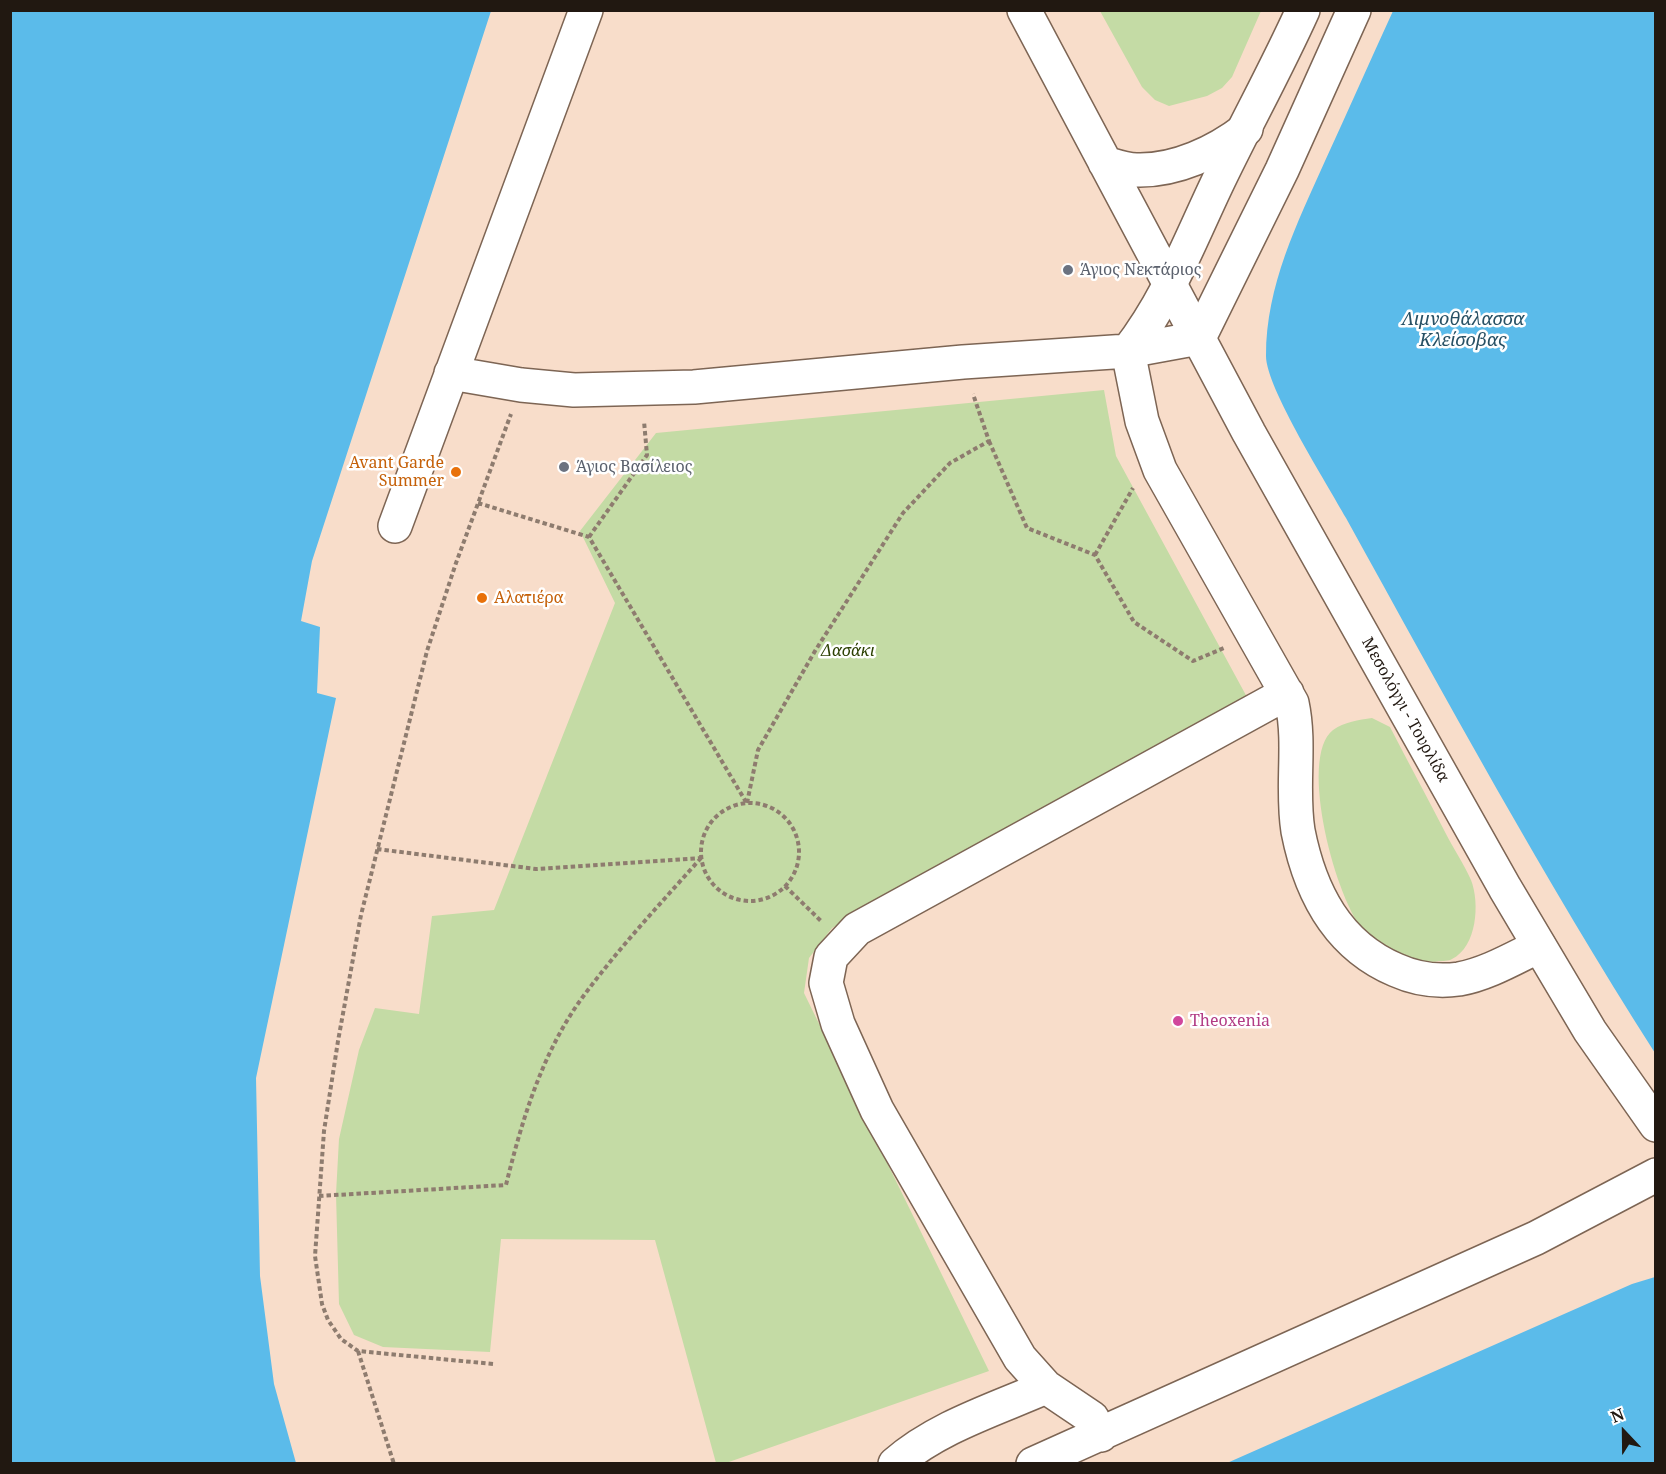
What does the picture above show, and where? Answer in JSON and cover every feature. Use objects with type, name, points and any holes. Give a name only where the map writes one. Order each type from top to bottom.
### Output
[{"type":"main road","points":[[395,526],[586,10]]},
{"type":"main road","name":"Μεσολόγγι - Τουρλίδα","points":[[1024,10],[1249,433],[1539,946],[1590,1031],[1656,1125]]},
{"type":"main road","points":[[1303,10],[1274,76],[1216,186],[1171,285],[1146,328],[1128,351],[1142,421],[1153,453],[1175,498],[1287,693],[1294,715],[1294,788],[1299,831],[1317,889],[1344,937],[1369,956],[1404,974],[1444,980],[1478,973],[1539,946]]},
{"type":"main road","points":[[451,373],[521,386],[574,390],[642,389],[816,378],[963,362],[1128,351],[1199,338],[1282,170],[1354,10]]},
{"type":"main road","points":[[1105,163],[1136,170],[1176,164],[1215,150],[1246,129]]},
{"type":"main road","points":[[1101,1435],[1092,1418],[1046,1387],[1020,1358],[994,1318],[947,1229],[877,1110],[855,1066],[838,1024],[826,983],[831,957],[857,928],[957,871],[1287,693]]},
{"type":"main road","points":[[1033,1464],[1536,1238],[1656,1175]]},
{"type":"main road","points":[[895,1464],[909,1451],[957,1425],[1046,1387]]},
{"type":"path","points":[[963,362],[989,441],[1027,528],[1095,555],[1134,622],[1193,661],[1254,635]]},
{"type":"path","points":[[493,1364],[358,1351],[341,1340],[322,1304],[315,1256],[324,1131],[361,915],[427,651],[521,386]]},
{"type":"path","points":[[589,537],[647,455],[642,389]]},
{"type":"path","points":[[747,803],[758,750],[815,651],[903,513],[950,463],[989,441]]},
{"type":"path","points":[[1095,555],[1153,453]]},
{"type":"path","points":[[478,502],[589,537],[747,803]]},
{"type":"path","points":[[747,803],[764,804],[779,812],[790,824],[798,839],[799,856],[795,872],[785,886],[772,895],[757,900],[742,900],[727,895],[715,886],[706,873],[701,858],[702,843],[707,828],[717,816],[730,807],[747,803]]},
{"type":"path","points":[[377,849],[536,869],[701,858]]},
{"type":"path","points":[[319,1196],[506,1185],[520,1126],[549,1055],[580,1000],[633,934],[701,858]]},
{"type":"path","points":[[785,886],[844,942]]},
{"type":"path","points":[[358,1351],[394,1464]]},
{"type":"green space","points":[[1100,11],[1261,11],[1232,77],[1222,88],[1207,96],[1169,106],[1155,100],[1142,87]]},
{"type":"green space","name":"Δασάκι","points":[[1104,390],[1116,456],[1248,699],[832,928],[809,958],[804,993],[989,1371],[726,1463],[716,1463],[655,1240],[501,1239],[490,1352],[383,1347],[354,1335],[339,1304],[336,1194],[339,1139],[359,1050],[375,1008],[419,1014],[432,916],[494,910],[615,603],[580,531],[656,433]]},
{"type":"green space","points":[[1372,718],[1390,727],[1471,880],[1476,912],[1474,924],[1467,945],[1451,960],[1420,961],[1389,950],[1372,938],[1354,916],[1333,863],[1320,799],[1319,769],[1323,746],[1337,727]]},
{"type":"water","points":[[10,11],[491,11],[312,561],[301,621],[320,627],[317,693],[336,698],[256,1078],[260,1276],[274,1384],[296,1463],[11,1463]]},
{"type":"water","name":"Λιμνοθάλασσα Κλείσοβας","points":[[1393,11],[1655,11],[1655,1053],[1496,788],[1299,437],[1269,371],[1266,356],[1267,330],[1271,304],[1285,256],[1304,208]]},
{"type":"water","points":[[1655,1277],[1655,1463],[1227,1463],[1632,1284]]},
{"type":"place","name":"Άγιος Νεκτάριος","points":[[1068,270]]},
{"type":"place","name":"Άγιος Βασίλειος","points":[[564,467]]},
{"type":"place","name":"Avant Garde Summer","points":[[456,472]]},
{"type":"place","name":"Αλατιέρα","points":[[482,598]]},
{"type":"place","name":"Theoxenia","points":[[1178,1021]]}]
